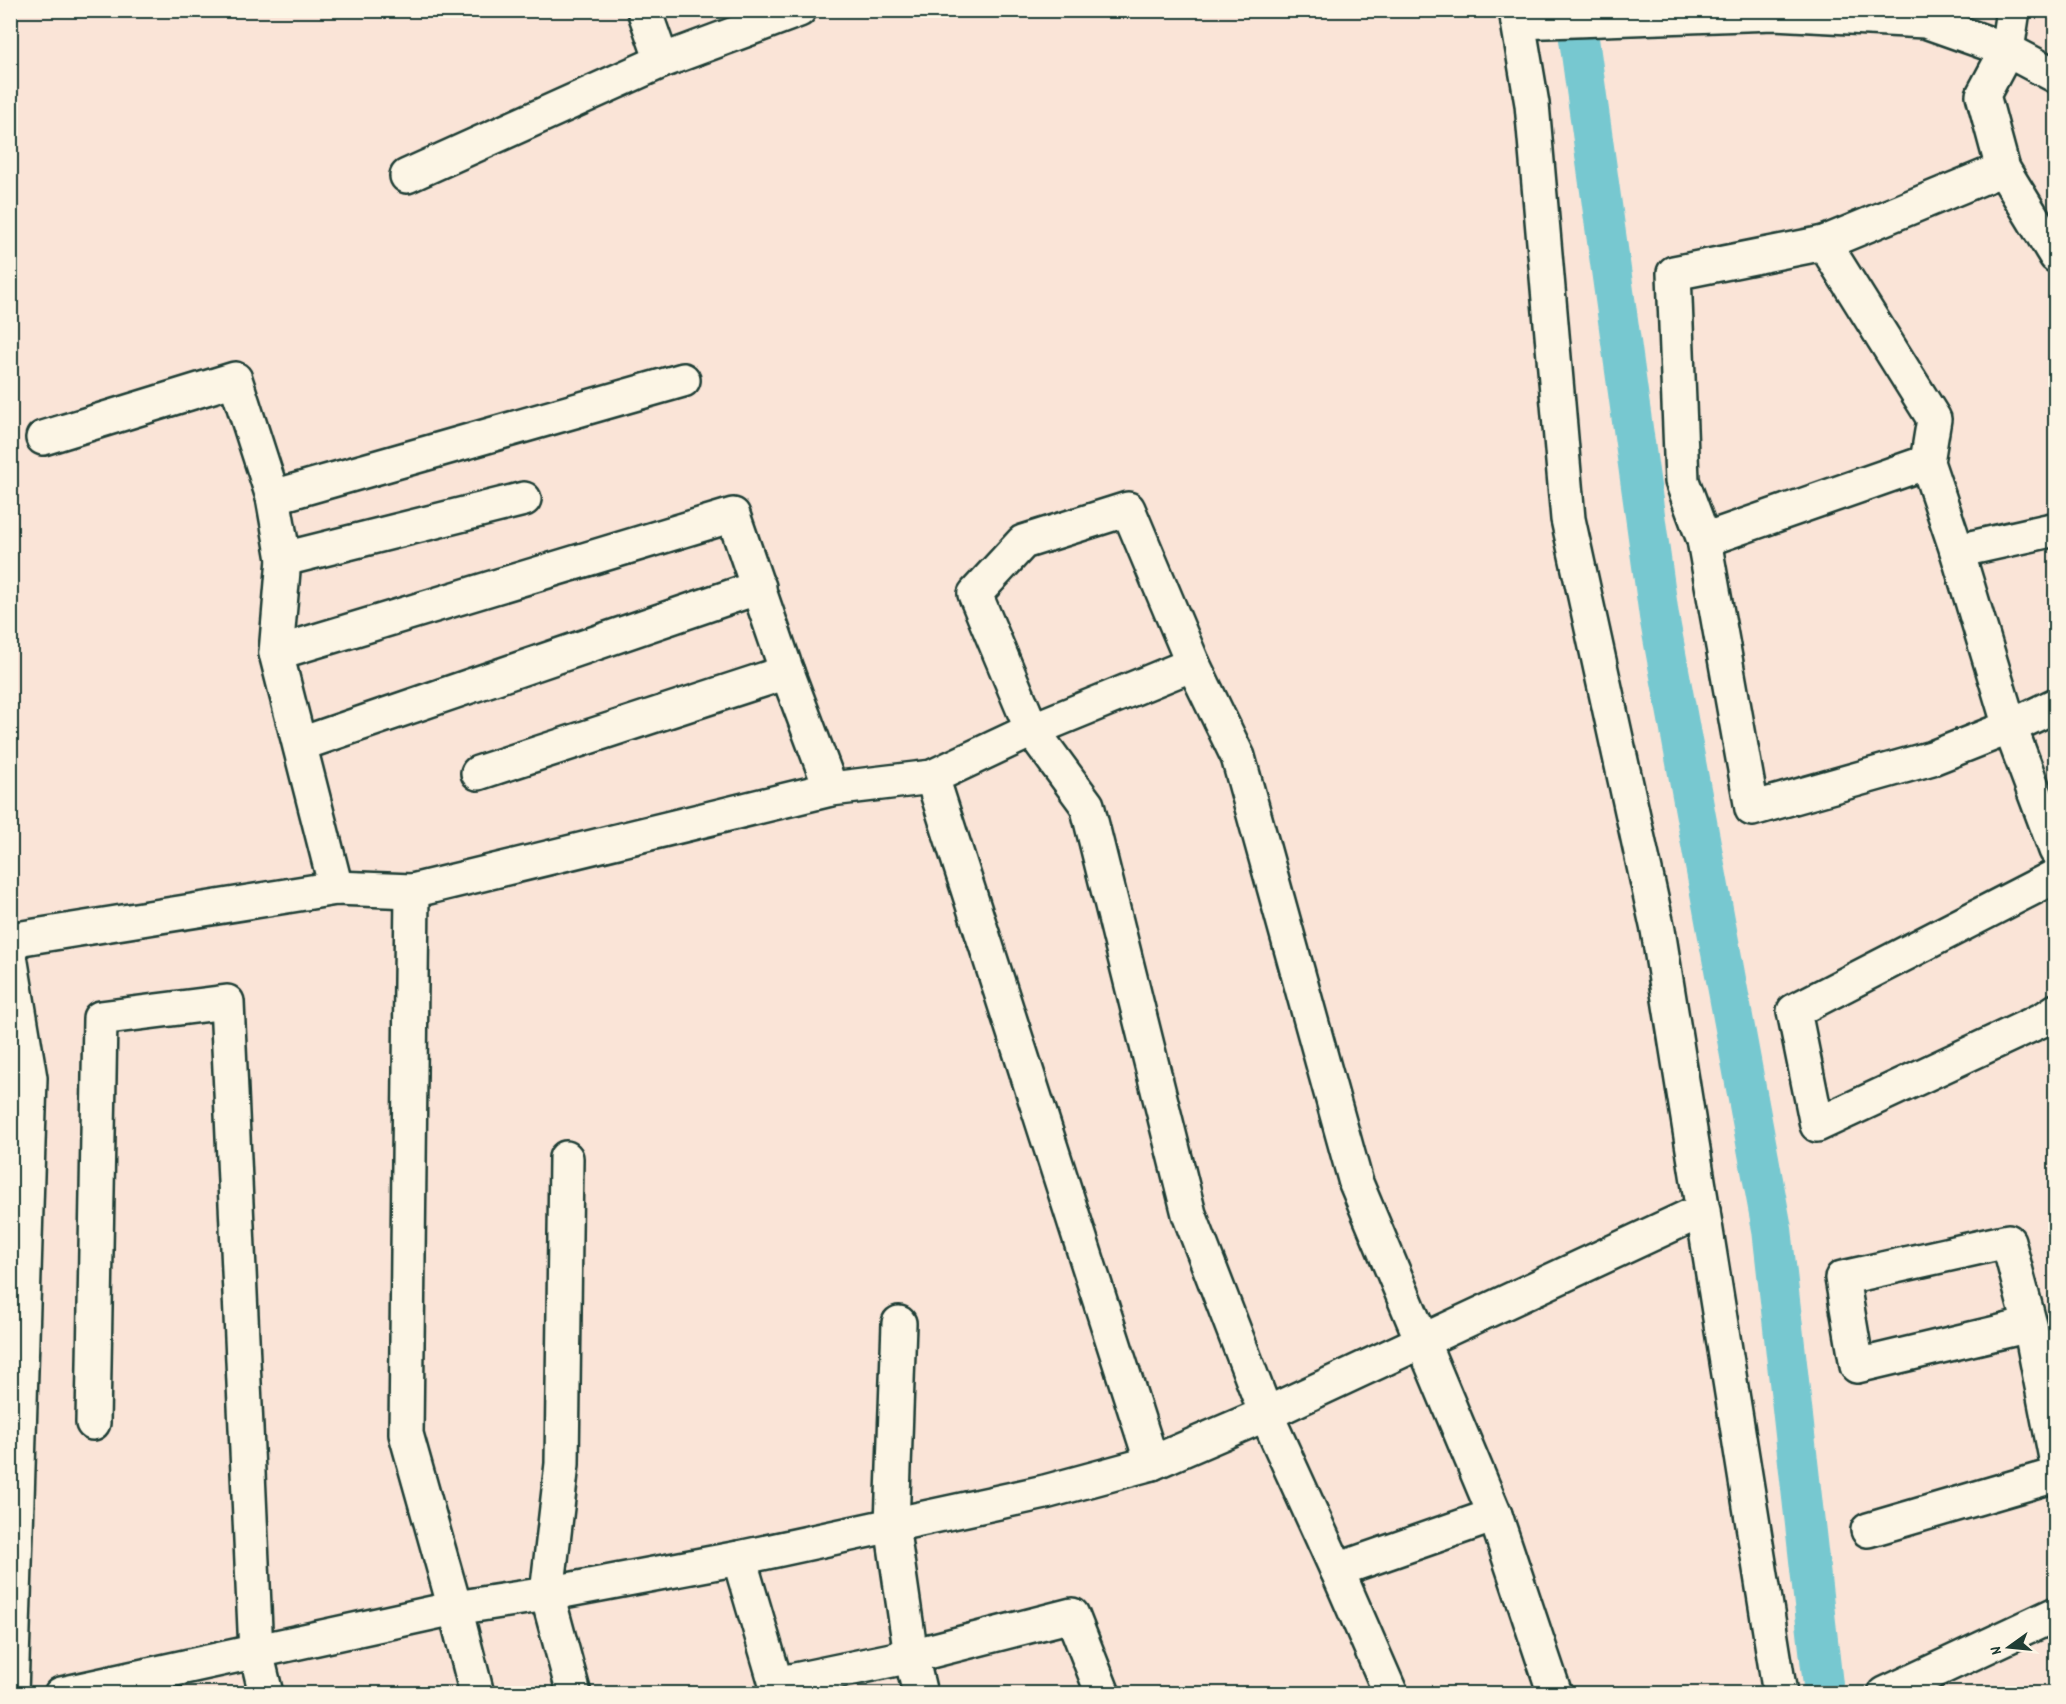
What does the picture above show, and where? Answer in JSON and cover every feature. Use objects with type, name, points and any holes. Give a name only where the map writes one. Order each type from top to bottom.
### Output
[{"type":"street","points":[[644,10],[662,61]]},
{"type":"street","points":[[407,176],[662,61],[799,10]]},
{"type":"street","points":[[2013,10],[2007,50],[1983,95],[2003,169],[2055,256]]},
{"type":"street","points":[[1780,1694],[1658,930],[1568,519],[1532,104],[1517,16],[1774,12],[1925,21],[2007,50],[2055,76]]},
{"type":"street","points":[[2003,169],[1824,243],[1674,273],[1682,481],[1704,540],[1752,809],[1932,758],[2010,728],[2055,705]]},
{"type":"street","points":[[1824,243],[1934,419],[1927,462],[1957,551],[2010,728],[2055,850]]},
{"type":"street","points":[[43,438],[235,379],[273,497],[284,559],[276,653],[336,888]]},
{"type":"street","points":[[273,497],[682,380]]},
{"type":"street","points":[[1704,540],[1927,462]]},
{"type":"street","points":[[284,559],[524,499]]},
{"type":"street","points":[[1391,1694],[1338,1570],[1266,1414],[1189,1214],[1088,805],[1032,730],[975,594],[1023,542],[1128,509],[1193,664],[1238,757],[1356,1183],[1495,1515],[1555,1694]]},
{"type":"street","points":[[276,653],[733,515],[831,789]]},
{"type":"street","points":[[1957,551],[2055,529]]},
{"type":"street","points":[[301,744],[759,587]]},
{"type":"street","points":[[10,940],[336,888],[412,891],[831,789],[932,777],[1032,730],[1193,664]]},
{"type":"street","points":[[478,773],[788,672]]},
{"type":"street","points":[[932,777],[1152,1463]]},
{"type":"street","points":[[2052,1024],[1816,1125],[1794,1011],[2055,876]]},
{"type":"street","points":[[412,891],[406,1434],[477,1694]]},
{"type":"street","points":[[10,956],[30,1078],[11,1694]]},
{"type":"street","points":[[93,1423],[100,1018],[227,1002],[256,1652],[266,1694]]},
{"type":"street","points":[[566,1158],[562,1464],[547,1594],[574,1694]]},
{"type":"street","points":[[61,1694],[455,1608],[547,1594],[739,1558],[1046,1492],[1152,1463],[1266,1414],[1703,1210]]},
{"type":"street","points":[[2030,1325],[1857,1366],[1842,1278],[2008,1241],[2030,1325],[2055,1458]]},
{"type":"street","points":[[899,1323],[892,1525],[911,1656],[920,1694]]},
{"type":"street","points":[[1868,1530],[2055,1475]]},
{"type":"street","points":[[1338,1570],[1495,1515]]},
{"type":"street","points":[[739,1558],[778,1689],[1072,1615],[1103,1694]]},
{"type":"street","points":[[1885,1694],[2055,1614]]},
{"type":"waterway","points":[[1575,10],[1659,616],[1772,1229],[1824,1694]]}]
